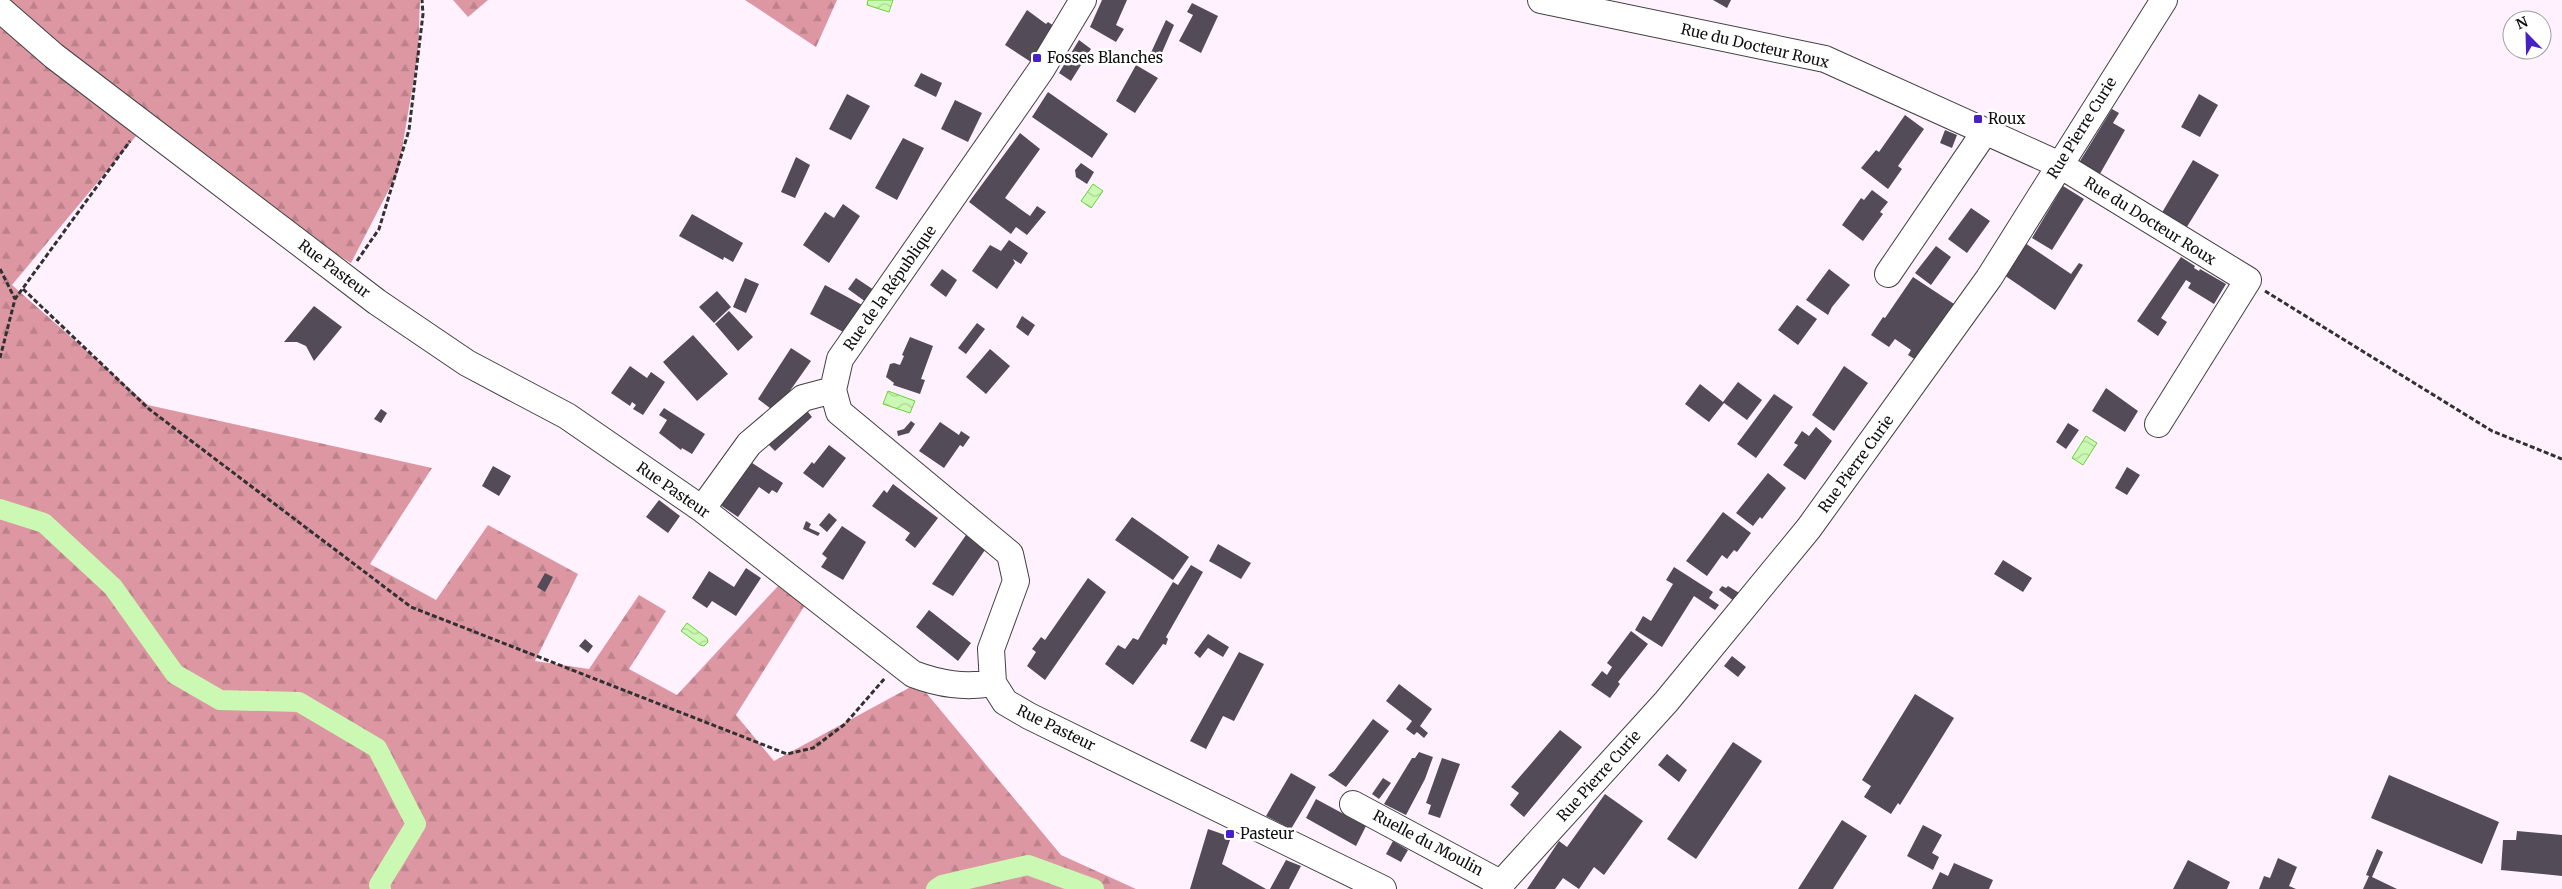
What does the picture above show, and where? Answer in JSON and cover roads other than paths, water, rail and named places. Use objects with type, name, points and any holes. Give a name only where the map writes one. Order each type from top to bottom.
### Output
[{"type":"street","name":"Rue de la République","points":[[833,390],[840,360],[1041,70],[1083,0]]},
{"type":"street","name":"Rue du Docteur Roux","points":[[1541,0],[1825,59],[1984,133],[2060,165],[2248,280],[2158,424]]},
{"type":"street","name":"Rue Pierre Curie","points":[[1499,886],[1666,702],[1810,528],[1989,278],[2164,0]]},
{"type":"street","name":"Rue Pasteur","points":[[0,9],[54,56],[377,302],[467,363],[568,416],[702,509],[912,674],[941,684],[973,687],[993,683],[1005,702],[1029,716],[1383,889]]},
{"type":"street","points":[[1888,274],[1984,133]]},
{"type":"street","points":[[702,509],[749,444],[803,398],[833,390],[840,412],[1010,554],[1016,581],[992,649],[993,683]]},
{"type":"street","name":"Ruelle du Moulin","points":[[1353,804],[1499,886]]},
{"type":"water","points":[[868,0],[893,0],[889,12],[867,5]]},
{"type":"water","points":[[1093,184],[1103,191],[1091,208],[1081,201]]},
{"type":"water","points":[[888,391],[915,401],[910,413],[883,404]]},
{"type":"water","points":[[2086,436],[2097,443],[2083,465],[2072,458]]},
{"type":"water","points":[[687,623],[707,638],[708,642],[704,646],[681,631]]},
{"type":"waterway","points":[[0,509],[44,523],[113,587],[175,674],[220,700],[299,702],[377,748],[416,824],[379,885],[381,889]]},
{"type":"waterway","points":[[936,889],[942,885],[1028,865],[1094,889]]},
{"type":"place","name":"Fosses Blanches","points":[[1037,58]]},
{"type":"place","name":"Roux","points":[[1978,119]]},
{"type":"place","name":"Pasteur","points":[[1230,834]]}]
